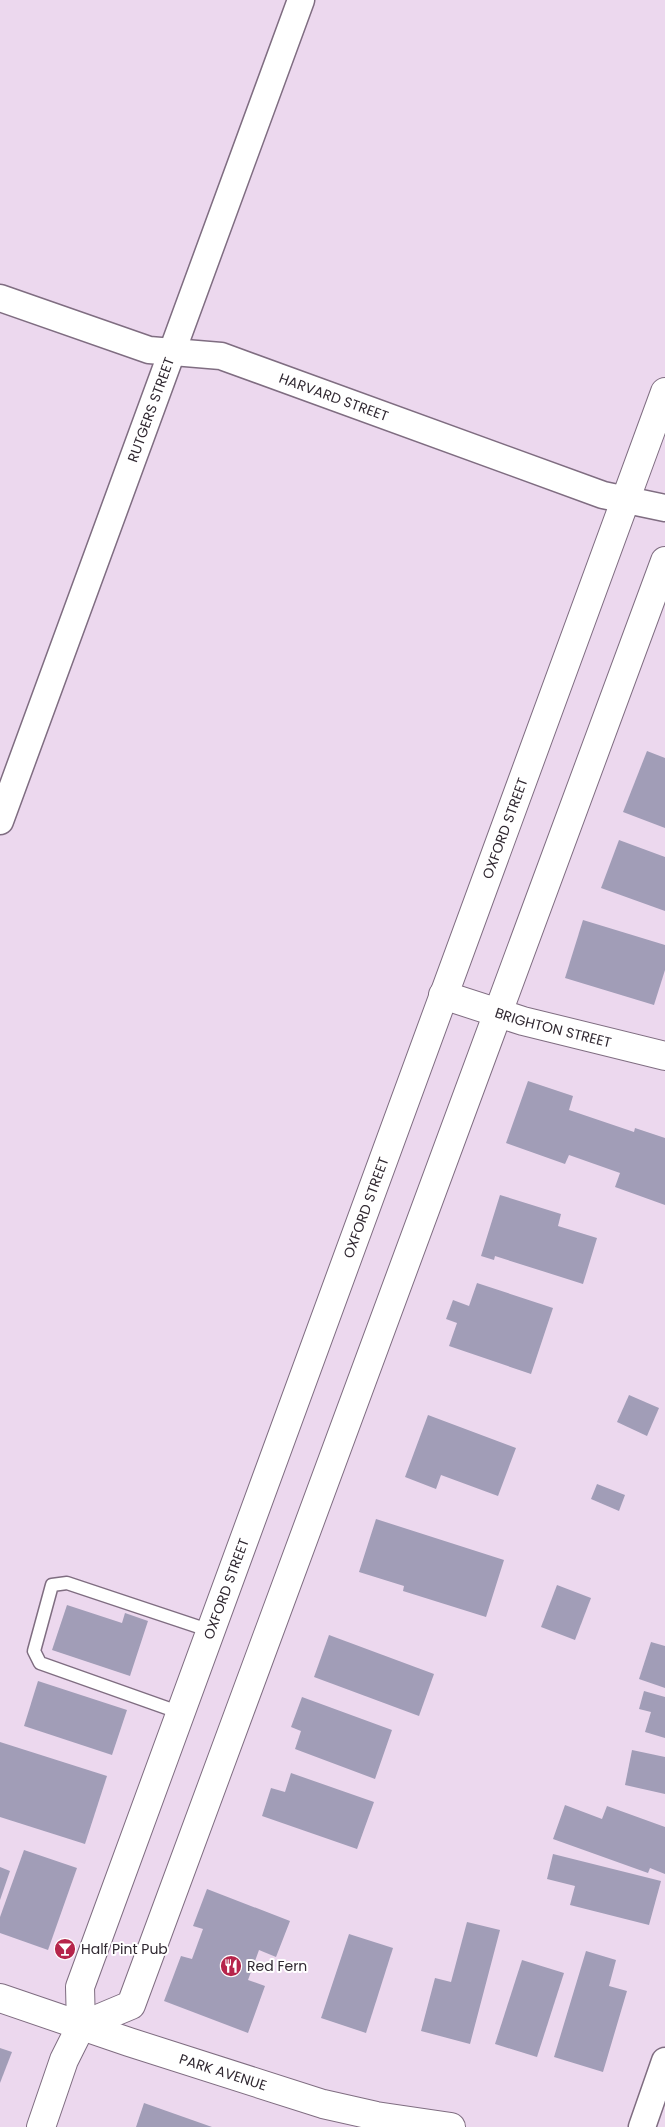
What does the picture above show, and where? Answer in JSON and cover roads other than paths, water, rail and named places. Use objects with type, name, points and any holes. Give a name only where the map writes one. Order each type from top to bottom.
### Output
[{"type":"street","name":"RUTGERS STREET","points":[[0,821],[301,0]]},
{"type":"street","name":"HARVARD STREET","points":[[0,298],[126,344],[172,353],[197,353],[221,356],[603,495],[665,508]]},
{"type":"street","name":"OXFORD STREET","points":[[41,2127],[64,2060],[81,2026],[80,1987],[665,392]]},
{"type":"street","points":[[81,2026],[131,2005],[665,561]]},
{"type":"street","name":"BRIGHTON STREET","points":[[443,995],[499,1013],[665,1056]]},
{"type":"street","name":"PARK AVENUE","points":[[0,1998],[323,2104],[376,2116],[451,2127]]},
{"type":"street","points":[[642,2127],[665,2062]]},
{"type":"lane","points":[[181,1713],[40,1663],[34,1651],[52,1585],[67,1582],[211,1631]]},
{"type":"place","name":"Half Pint Pub","points":[[65,1949]]},
{"type":"place","name":"Red Fern","points":[[231,1966]]}]
